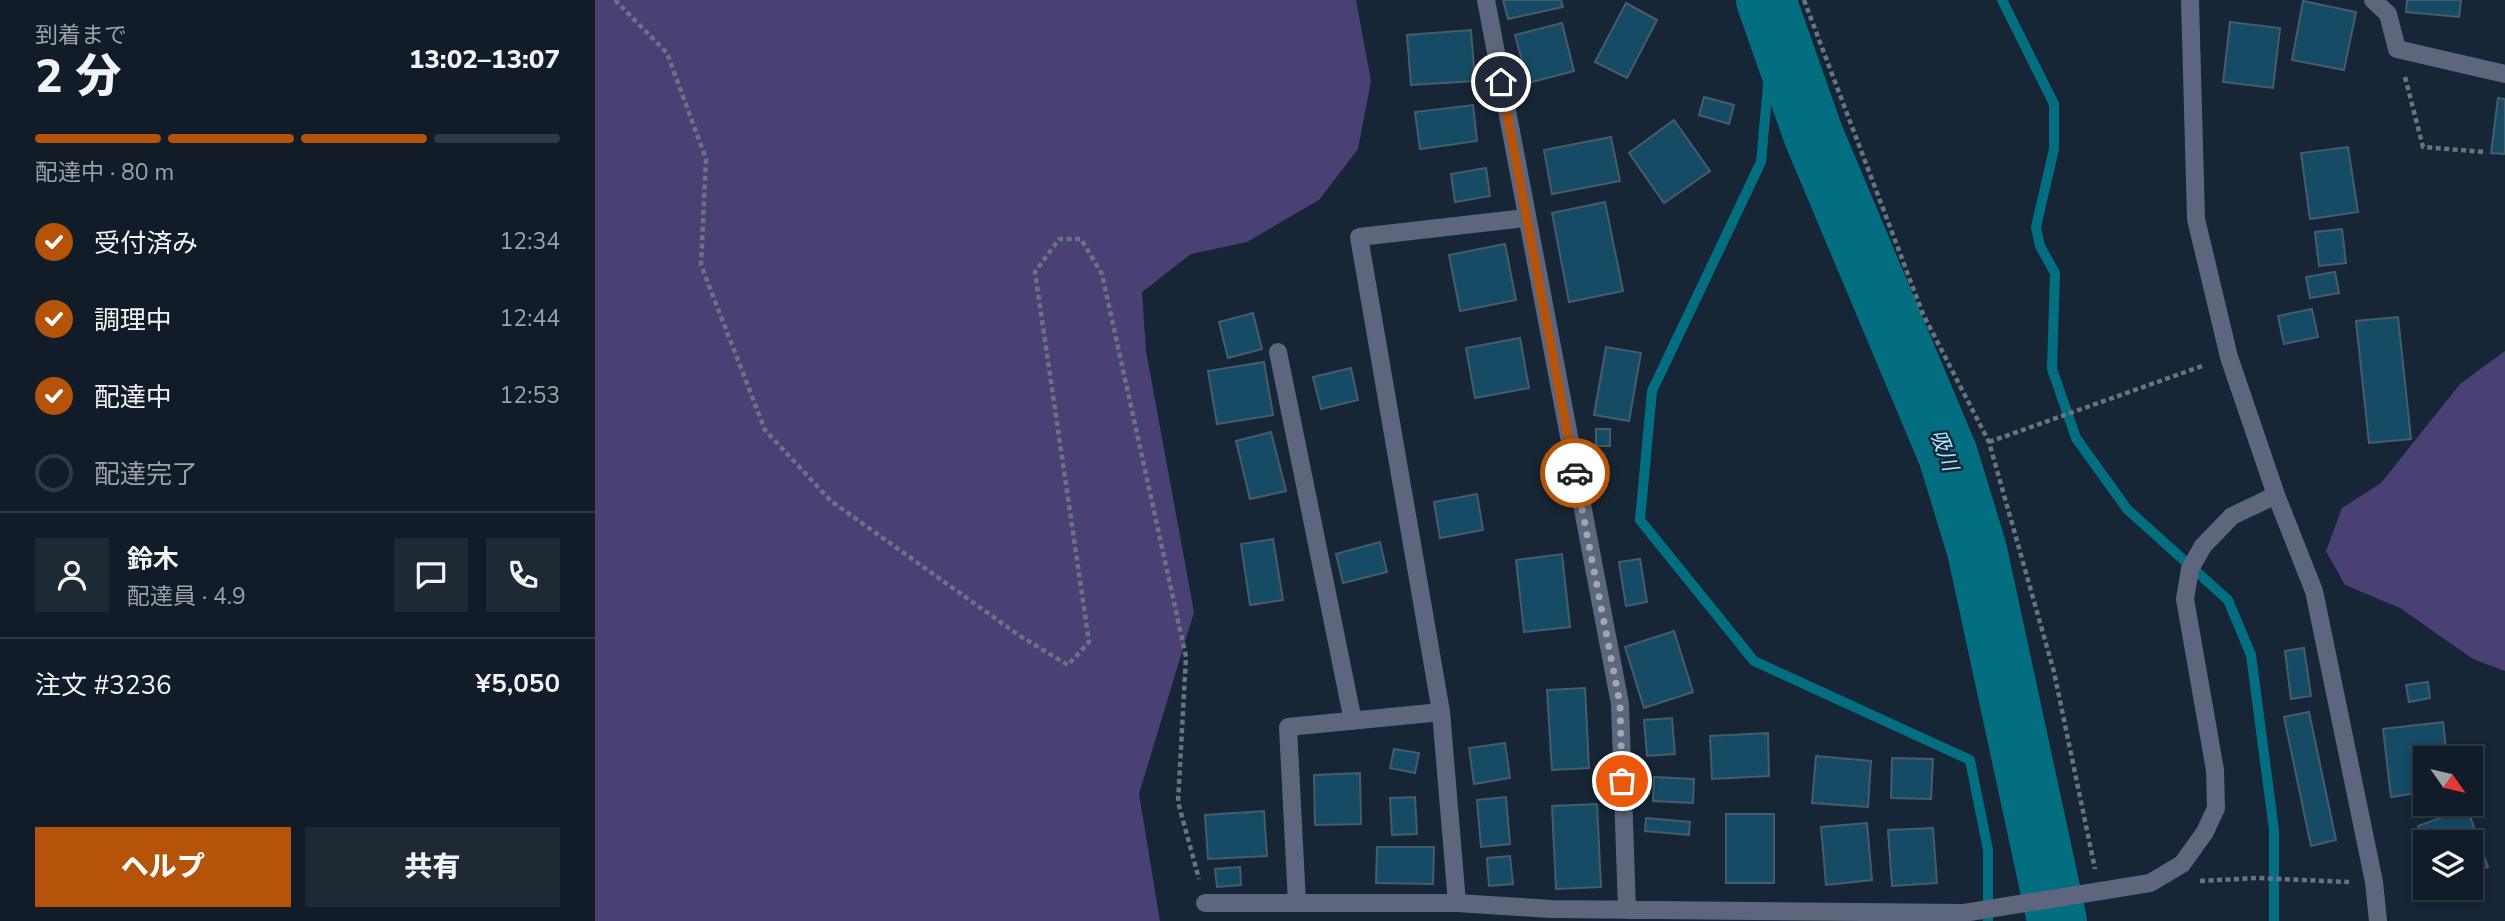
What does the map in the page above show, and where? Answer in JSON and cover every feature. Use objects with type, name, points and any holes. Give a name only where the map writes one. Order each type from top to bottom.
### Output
[{"type":"street","points":[[1486,0],[1620,704],[1627,910]]},
{"type":"street","points":[[2190,0],[2196,219],[2229,357],[2276,495],[2314,591],[2374,882],[2378,921]]},
{"type":"street","points":[[2373,0],[2388,14],[2397,49],[2505,74]]},
{"type":"street","points":[[1457,903],[1441,712],[1359,237],[1526,219]]},
{"type":"street","points":[[1278,352],[1353,720]]},
{"type":"street","points":[[1205,903],[1297,903],[1383,912],[1457,903],[1552,915],[1627,910],[1724,915],[1964,913],[2150,883],[2182,864],[2205,832],[2215,808],[2215,770],[2185,598],[2190,569],[2203,546],[2232,516],[2276,495]]},
{"type":"street","points":[[1297,903],[1288,727],[1441,712]]},
{"type":"path","points":[[615,0],[667,53],[706,159],[701,265],[765,430],[831,501],[1020,636],[1068,665],[1089,642],[1035,272],[1059,239],[1080,240],[1102,274],[1186,657],[1178,802],[1205,903]]},
{"type":"path","points":[[1804,0],[1923,314],[1989,442],[2054,671],[2100,893]]},
{"type":"path","points":[[2397,49],[2423,147],[2485,152]]},
{"type":"path","points":[[1989,442],[2229,357]]},
{"type":"path","points":[[2257,878],[2326,882]]},
{"type":"shaded area","points":[[595,0],[1356,0],[1371,81],[1358,149],[1319,200],[1247,242],[1191,254],[1142,292],[1146,351],[1194,612],[1139,794],[1160,921],[595,921]]},
{"type":"shaded area","points":[[2505,351],[2505,671],[2473,659],[2400,608],[2345,585],[2326,551],[2342,508],[2381,483],[2460,384]]},
{"type":"building","points":[[1503,0],[1561,0],[1563,7],[1508,19]]},
{"type":"building","points":[[2407,0],[2461,0],[2459,17],[2406,12]]},
{"type":"building","points":[[2303,1],[2356,12],[2344,70],[2292,60]]},
{"type":"building","points":[[1626,3],[1657,20],[1627,78],[1595,62]]},
{"type":"building","points":[[2230,22],[2280,28],[2273,88],[2223,82]]},
{"type":"building","points":[[1562,23],[1574,71],[1528,83],[1515,35]]},
{"type":"building","points":[[1471,30],[1475,81],[1411,85],[1407,35]]},
{"type":"building","points":[[1704,97],[1734,105],[1729,124],[1699,115]]},
{"type":"building","points":[[2498,98],[2505,99],[2505,154],[2491,153]]},
{"type":"building","points":[[1473,105],[1477,141],[1420,149],[1415,112]]},
{"type":"building","points":[[1674,120],[1710,171],[1664,203],[1629,153]]},
{"type":"building","points":[[1611,137],[1620,181],[1552,194],[1544,150]]},
{"type":"building","points":[[2348,147],[2358,212],[2310,219],[2301,153]]},
{"type":"building","points":[[1486,168],[1490,196],[1455,202],[1451,174]]},
{"type":"building","points":[[1605,202],[1623,291],[1569,302],[1552,213]]},
{"type":"building","points":[[2342,229],[2346,263],[2319,266],[2315,232]]},
{"type":"building","points":[[1505,244],[1516,300],[1460,311],[1449,255]]},
{"type":"building","points":[[2335,272],[2339,293],[2310,298],[2306,277]]},
{"type":"building","points":[[2312,309],[2318,337],[2284,344],[2278,316]]},
{"type":"building","points":[[1253,313],[1262,349],[1228,358],[1219,322]]},
{"type":"building","points":[[2398,317],[2411,439],[2369,443],[2356,321]]},
{"type":"building","points":[[1520,338],[1529,388],[1475,398],[1466,348]]},
{"type":"building","points":[[1606,347],[1641,353],[1629,421],[1594,415]]},
{"type":"building","points":[[1264,362],[1273,415],[1217,424],[1208,371]]},
{"type":"building","points":[[1351,368],[1358,400],[1321,409],[1313,377]]},
{"type":"building","points":[[1596,429],[1610,429],[1610,446],[1596,446]]},
{"type":"building","points":[[1271,432],[1286,491],[1250,499],[1236,441]]},
{"type":"building","points":[[1477,494],[1483,530],[1440,538],[1434,502]]},
{"type":"building","points":[[1273,539],[1283,600],[1250,605],[1241,544]]},
{"type":"building","points":[[1380,542],[1387,572],[1343,583],[1336,554]]},
{"type":"building","points":[[1562,554],[1570,627],[1524,632],[1516,560]]},
{"type":"building","points":[[1640,559],[1647,602],[1626,606],[1619,562]]},
{"type":"building","points":[[1674,631],[1693,692],[1644,708],[1625,647]]},
{"type":"building","points":[[2304,648],[2311,696],[2291,699],[2285,651]]},
{"type":"building","points":[[2428,682],[2430,698],[2409,702],[2406,685]]},
{"type":"building","points":[[1585,688],[1589,768],[1552,770],[1547,690]]},
{"type":"building","points":[[2309,712],[2336,840],[2311,846],[2284,717]]},
{"type":"building","points":[[1672,718],[1675,754],[1647,756],[1644,720]]},
{"type":"building","points":[[2443,722],[2446,746],[2413,746],[2413,794],[2391,797],[2383,729]]},
{"type":"building","points":[[1768,733],[1769,776],[1712,779],[1710,736]]},
{"type":"building","points":[[1505,743],[1510,778],[1474,784],[1469,748]]},
{"type":"building","points":[[1394,749],[1419,753],[1415,773],[1390,768]]},
{"type":"building","points":[[1816,756],[1871,761],[1868,807],[1812,803]]},
{"type":"building","points":[[1892,758],[1933,759],[1931,799],[1891,798]]},
{"type":"building","points":[[1360,773],[1361,824],[1315,825],[1314,775]]},
{"type":"building","points":[[1654,777],[1694,779],[1693,803],[1653,801]]},
{"type":"building","points":[[1415,797],[1417,834],[1392,835],[1390,798]]},
{"type":"building","points":[[1506,797],[1510,844],[1481,847],[1477,800]]},
{"type":"building","points":[[1597,804],[1601,887],[1556,889],[1552,806]]},
{"type":"building","points":[[1264,811],[1267,856],[1208,859],[1205,815]]},
{"type":"building","points":[[1726,814],[1774,814],[1774,883],[1726,883]]},
{"type":"building","points":[[2445,816],[2470,816],[2475,830],[2419,830],[2418,826]]},
{"type":"building","points":[[1646,818],[1690,822],[1689,835],[1645,831]]},
{"type":"building","points":[[1867,823],[1872,880],[1826,885],[1821,827]]},
{"type":"building","points":[[1933,828],[1937,883],[1892,886],[1888,830]]},
{"type":"building","points":[[1377,847],[1434,847],[1433,884],[1376,883]]},
{"type":"building","points":[[2483,853],[2488,867],[2483,869]]},
{"type":"building","points":[[1510,856],[1513,884],[1489,886],[1487,858]]},
{"type":"building","points":[[1240,867],[1241,885],[1217,887],[1215,869]]},
{"type":"waterway","name":"吸川","points":[[1766,0],[1813,134],[1948,455],[1977,550],[2057,921]]},
{"type":"waterway","points":[[2002,0],[2054,104],[2054,149],[2036,227],[2040,246],[2055,273],[2052,369],[2076,438],[2127,509],[2228,600],[2251,655],[2274,830],[2274,921]]},
{"type":"waterway","points":[[1774,20],[1761,162],[1652,391],[1640,520],[1754,661],[1970,760],[1988,850],[1988,921]]},
{"type":"way so far","points":[[1575,473],[1620,704],[1622,781]]},
{"type":"route","points":[[1501,82],[1575,473]]}]
